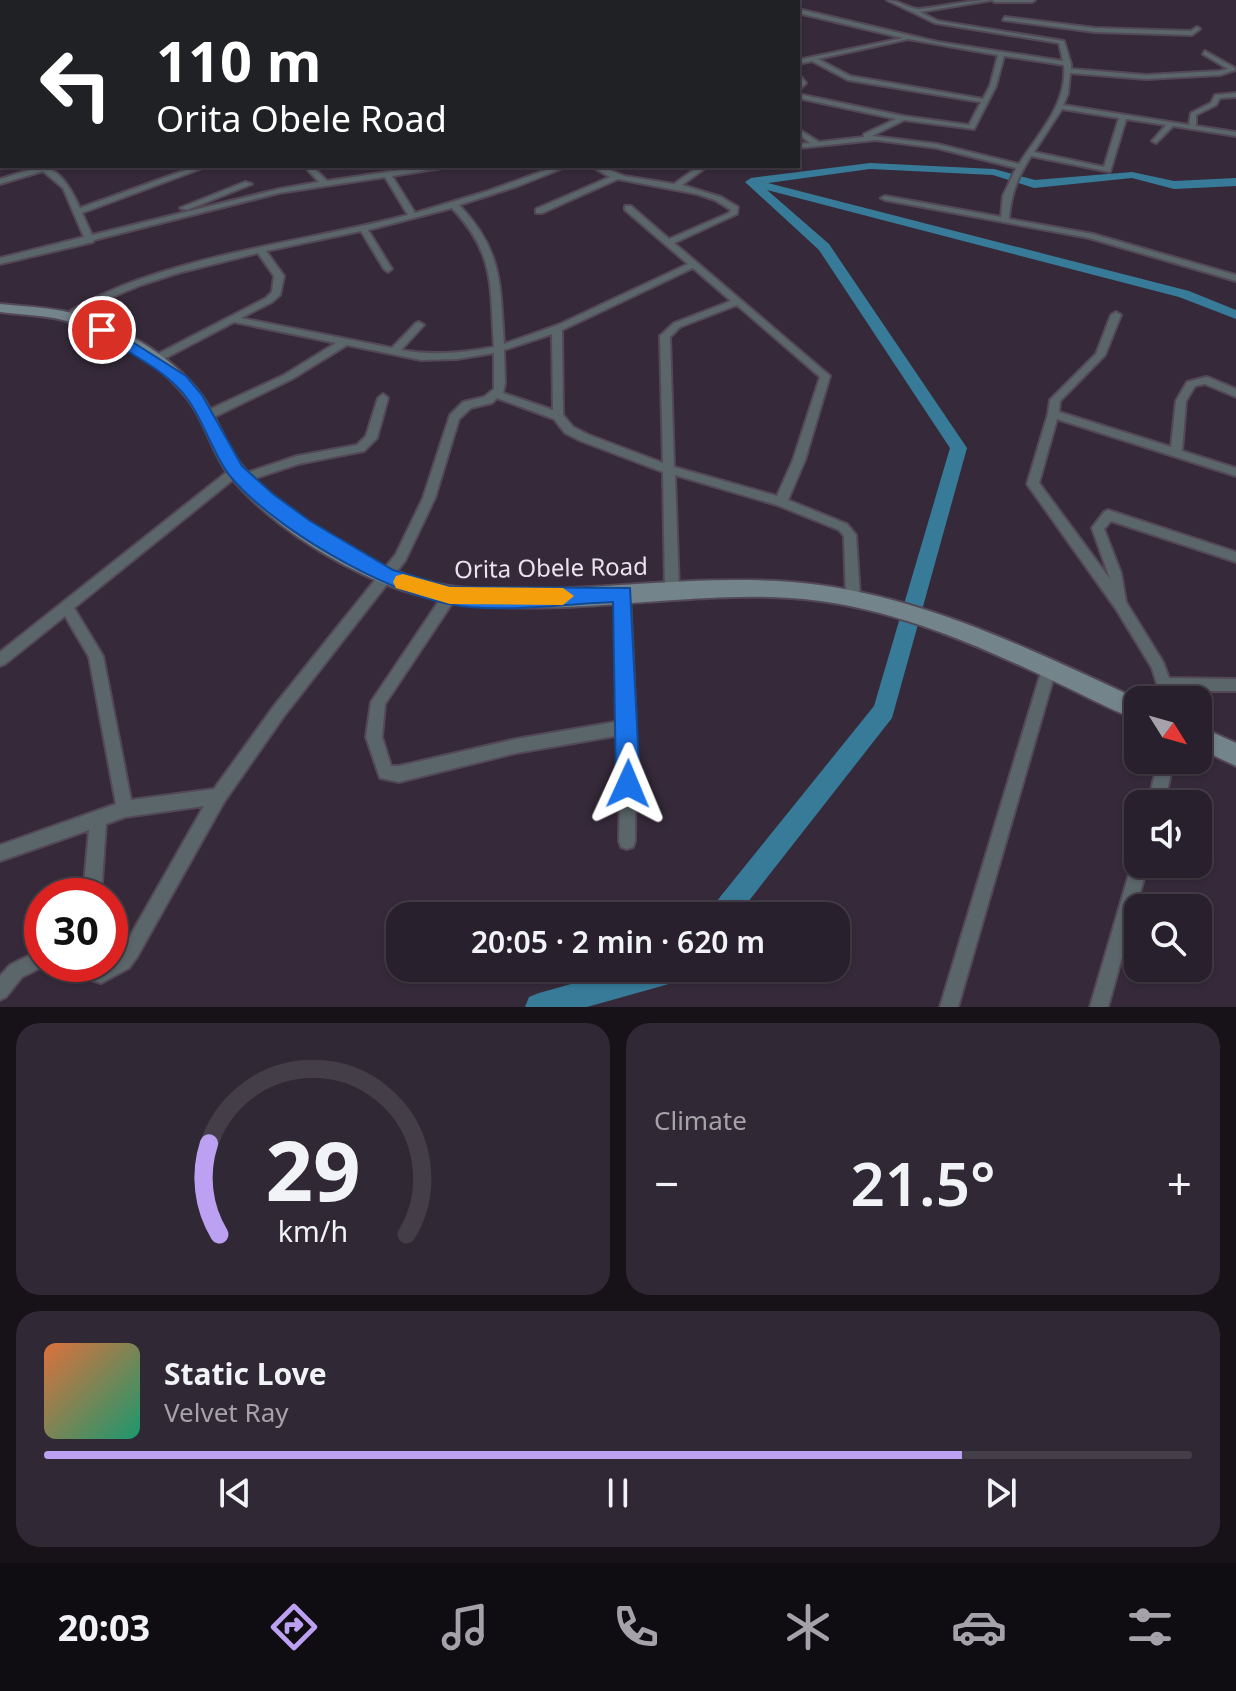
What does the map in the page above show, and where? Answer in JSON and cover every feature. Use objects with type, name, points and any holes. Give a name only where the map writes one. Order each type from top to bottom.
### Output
[{"type":"main road","name":"Orita Obele Road","points":[[0,308],[68,316],[102,330],[154,360],[180,380],[206,416],[240,474],[303,527],[387,576],[450,596],[514,598],[672,591],[792,590],[853,598],[911,613],[1049,669],[1124,704]]},
{"type":"main road","points":[[1212,744],[1236,755]]},
{"type":"street","points":[[448,0],[463,0]]},
{"type":"street","points":[[890,0],[937,22],[1061,41],[1068,67],[1062,107],[1010,183],[1005,220]]},
{"type":"street","points":[[913,11],[989,0]]},
{"type":"street","points":[[995,0],[1032,0]]},
{"type":"street","points":[[998,31],[1014,2]]},
{"type":"street","points":[[800,11],[908,38],[1068,67],[1146,77],[1220,73],[1233,69],[1205,53]]},
{"type":"street","points":[[1005,19],[1095,30],[1192,33],[1197,29]]},
{"type":"street","points":[[800,62],[908,38]]},
{"type":"street","points":[[800,96],[903,118],[971,127],[985,101],[1001,54]]},
{"type":"street","points":[[813,59],[848,78],[985,101]]},
{"type":"street","points":[[1192,126],[1193,114],[1212,106],[1217,96],[1236,95]]},
{"type":"street","points":[[1062,107],[1236,134]]},
{"type":"street","points":[[1031,154],[1107,170],[1123,117]]},
{"type":"street","points":[[865,137],[903,118]]},
{"type":"street","points":[[1156,141],[1172,123]]},
{"type":"street","points":[[800,132],[816,143]]},
{"type":"street","points":[[800,146],[865,137],[937,146],[1022,167]]},
{"type":"street","points":[[0,182],[41,168]]},
{"type":"street","points":[[45,168],[66,187],[90,240]]},
{"type":"street","points":[[79,211],[166,175],[196,168]]},
{"type":"street","points":[[310,168],[325,184]]},
{"type":"street","points":[[0,250],[5,260],[279,191],[428,168]]},
{"type":"street","points":[[68,316],[125,287],[261,250],[454,205],[558,168]]},
{"type":"street","points":[[600,168],[618,176],[677,185],[710,194],[735,212],[667,243]]},
{"type":"street","points":[[677,185],[701,168]]},
{"type":"street","points":[[387,174],[413,216]]},
{"type":"street","points":[[539,211],[618,176]]},
{"type":"street","points":[[129,230],[248,184]]},
{"type":"street","points":[[885,198],[1090,236],[1236,278]]},
{"type":"street","points":[[454,205],[473,224],[490,251],[500,347],[501,372],[496,394]]},
{"type":"street","points":[[628,208],[825,376],[799,460],[781,502]]},
{"type":"street","points":[[363,228],[388,269]]},
{"type":"street","points":[[154,360],[236,320],[277,293],[279,276],[261,250]]},
{"type":"street","points":[[236,320],[435,358],[500,347],[557,330],[693,265]]},
{"type":"street","points":[[672,591],[665,336],[677,325],[737,302]]},
{"type":"street","points":[[1116,315],[1100,355],[1055,400],[1033,484],[1121,605],[1167,684],[1236,685]]},
{"type":"street","points":[[394,352],[419,325]]},
{"type":"street","points":[[557,330],[558,416]]},
{"type":"street","points":[[206,416],[288,377],[347,341]]},
{"type":"street","points":[[1176,454],[1181,401],[1191,384],[1206,380],[1236,393]]},
{"type":"street","points":[[128,955],[218,796],[279,711],[387,576],[410,540],[429,498],[454,418],[467,405],[496,394],[558,416],[569,430],[668,469],[781,502],[848,531],[853,598]]},
{"type":"street","points":[[0,660],[240,474],[360,448],[371,438],[383,398]]},
{"type":"street","points":[[1053,414],[1236,472]]},
{"type":"street","points":[[1121,605],[1115,573],[1098,528],[1108,515],[1236,557]]},
{"type":"street","points":[[623,594],[629,727],[627,841]]},
{"type":"street","points":[[450,596],[378,702],[374,737],[385,773],[399,774],[516,746],[629,727]]},
{"type":"street","points":[[68,610],[96,656],[125,809]]},
{"type":"street","points":[[949,1007],[1049,669]]},
{"type":"street","points":[[0,853],[125,809],[218,796]]},
{"type":"street","points":[[93,878],[98,819]]},
{"type":"street","points":[[1099,1007],[1136,878]]},
{"type":"street","points":[[0,991],[16,971],[24,967]]},
{"type":"waterway","points":[[732,902],[884,711],[959,448],[824,247],[751,182],[870,166],[994,172],[1034,184],[1132,175],[1174,185],[1236,182]]},
{"type":"waterway","points":[[765,186],[1184,294],[1236,315]]},
{"type":"waterway","points":[[539,1007],[627,982]]},
{"type":"slow traffic","points":[[403,582],[450,596],[563,596]]},
{"type":"route","points":[[102,330],[144,353],[180,380],[196,399],[236,471],[266,499],[303,527],[387,576],[450,596],[514,598],[623,594],[629,727],[628,784]]}]
